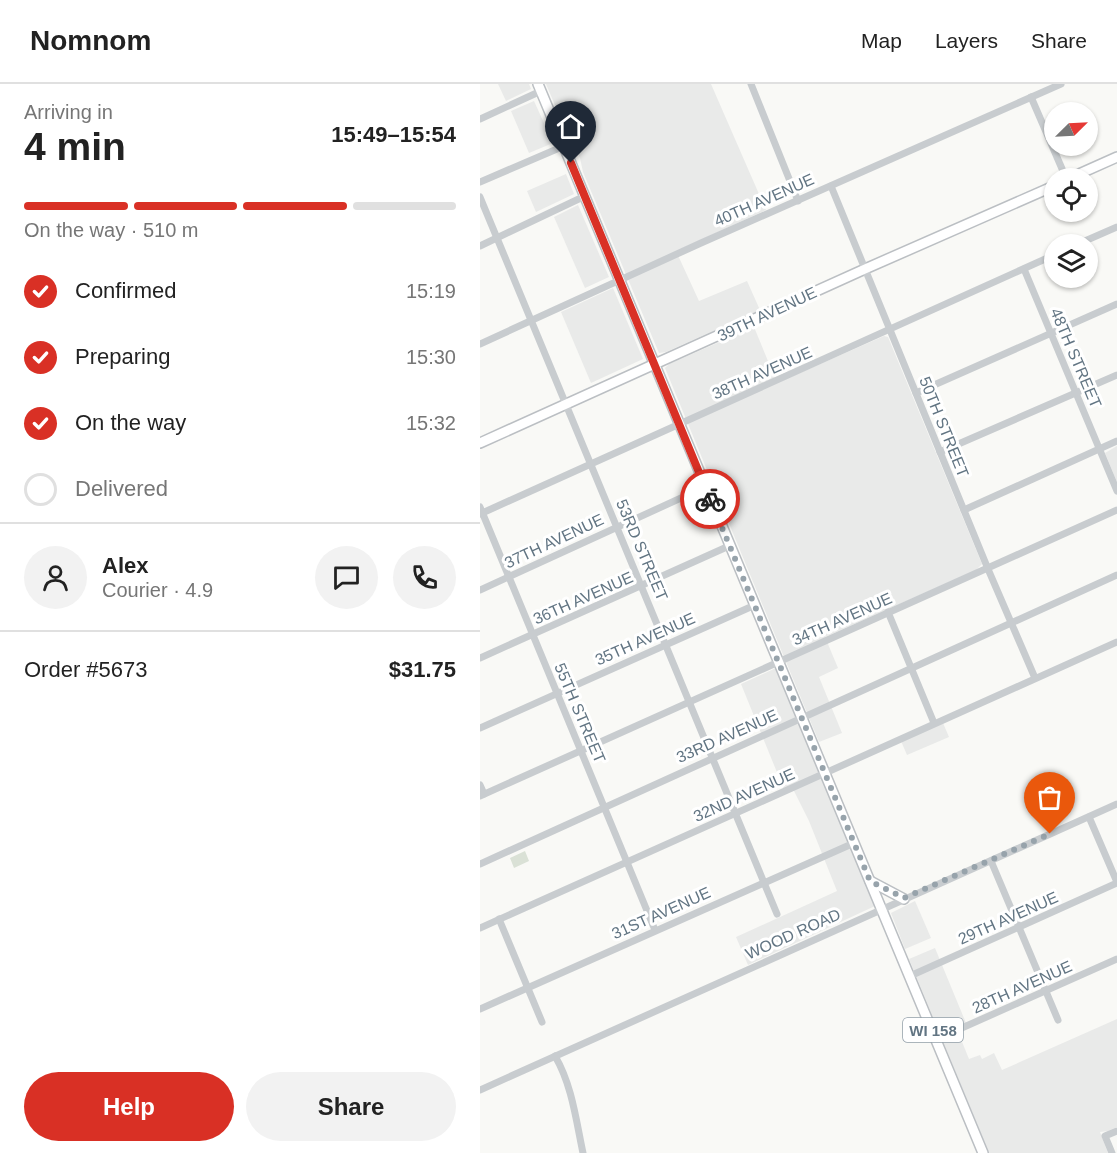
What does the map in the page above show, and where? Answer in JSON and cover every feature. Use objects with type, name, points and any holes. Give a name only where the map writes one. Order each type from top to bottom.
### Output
[{"type":"main road","name":"WI 158","points":[[540,87],[983,1153]]},
{"type":"main road","points":[[1091,168],[1117,157]]},
{"type":"main road","name":"39TH AVENUE","points":[[480,443],[1044,190]]},
{"type":"main road","points":[[870,881],[904,898]]},
{"type":"street","points":[[751,84],[798,201]]},
{"type":"street","name":"40TH AVENUE","points":[[480,344],[1061,84]]},
{"type":"street","points":[[480,119],[540,87]]},
{"type":"street","points":[[1031,97],[1063,168]]},
{"type":"street","points":[[480,182],[564,146]]},
{"type":"street","name":"50TH STREET","points":[[831,186],[1035,678]]},
{"type":"street","points":[[480,246],[585,196]]},
{"type":"street","name":"53RD STREET","points":[[480,197],[777,914]]},
{"type":"street","points":[[1098,235],[1117,227]]},
{"type":"street","name":"38TH AVENUE","points":[[481,511],[591,464],[1044,260]]},
{"type":"street","name":"48TH STREET","points":[[1024,269],[1117,491]]},
{"type":"street","points":[[916,393],[1117,304]]},
{"type":"street","points":[[940,452],[1117,375]]},
{"type":"street","points":[[964,510],[1117,441]]},
{"type":"street","name":"37TH AVENUE","points":[[480,590],[705,487]]},
{"type":"street","name":"34TH AVENUE","points":[[482,795],[1117,510]]},
{"type":"street","name":"55TH STREET","points":[[481,511],[655,930]]},
{"type":"street","name":"36TH AVENUE","points":[[480,658],[729,546]]},
{"type":"street","name":"33RD AVENUE","points":[[480,864],[1117,575]]},
{"type":"street","name":"35TH AVENUE","points":[[480,728],[755,605]]},
{"type":"street","points":[[888,612],[934,723]]},
{"type":"street","name":"32ND AVENUE","points":[[480,928],[1117,642]]},
{"type":"street","points":[[480,785],[482,795]]},
{"type":"street","name":"WOOD ROAD","points":[[480,1090],[1117,804]]},
{"type":"street","points":[[1089,817],[1117,883]]},
{"type":"street","name":"31ST AVENUE","points":[[480,1009],[854,843]]},
{"type":"street","points":[[991,861],[1058,1020]]},
{"type":"street","name":"29TH AVENUE","points":[[910,976],[1117,883]]},
{"type":"street","points":[[499,919],[542,1022]]},
{"type":"street","name":"28TH AVENUE","points":[[937,1039],[1117,959]]},
{"type":"street","points":[[555,1056],[571,1093],[583,1153]]},
{"type":"street","points":[[1112,1153],[1105,1136],[1117,1131]]},
{"type":"shaded area","points":[[498,84],[529,84],[531,89],[506,101]]},
{"type":"shaded area","points":[[546,84],[711,84],[766,210],[676,251],[699,301],[747,281],[760,310],[666,352],[659,353],[583,172],[570,133],[566,131]]},
{"type":"shaded area","points":[[534,101],[553,143],[529,153],[511,111]]},
{"type":"shaded area","points":[[566,174],[574,194],[536,212],[527,191]]},
{"type":"shaded area","points":[[578,205],[609,277],[585,288],[554,217]]},
{"type":"shaded area","points":[[613,288],[643,359],[591,383],[561,312]]},
{"type":"shaded area","points":[[754,327],[777,383],[884,336],[888,337],[982,564],[976,570],[825,637],[838,668],[819,677],[842,733],[819,742],[665,368],[669,364]]},
{"type":"shaded area","points":[[1117,446],[1117,482],[1105,453]]},
{"type":"shaded area","points":[[776,668],[875,906],[748,965],[736,937],[837,891],[809,821],[793,789],[785,792],[741,684]]},
{"type":"shaded area","points":[[943,723],[949,737],[907,755],[901,741]]},
{"type":"shaded area","points":[[525,851],[529,861],[514,868],[510,858]]},
{"type":"shaded area","points":[[915,901],[931,938],[905,949],[891,913]]},
{"type":"shaded area","points":[[935,948],[966,1023],[956,1027],[969,1059],[980,1055],[982,1059],[994,1053],[1002,1070],[1117,1019],[1117,1127],[1100,1132],[1108,1153],[989,1153],[909,959]]},
{"type":"way so far","points":[[710,499],[870,881],[904,898],[1050,834]]},
{"type":"route","points":[[571,163],[710,499]]}]
